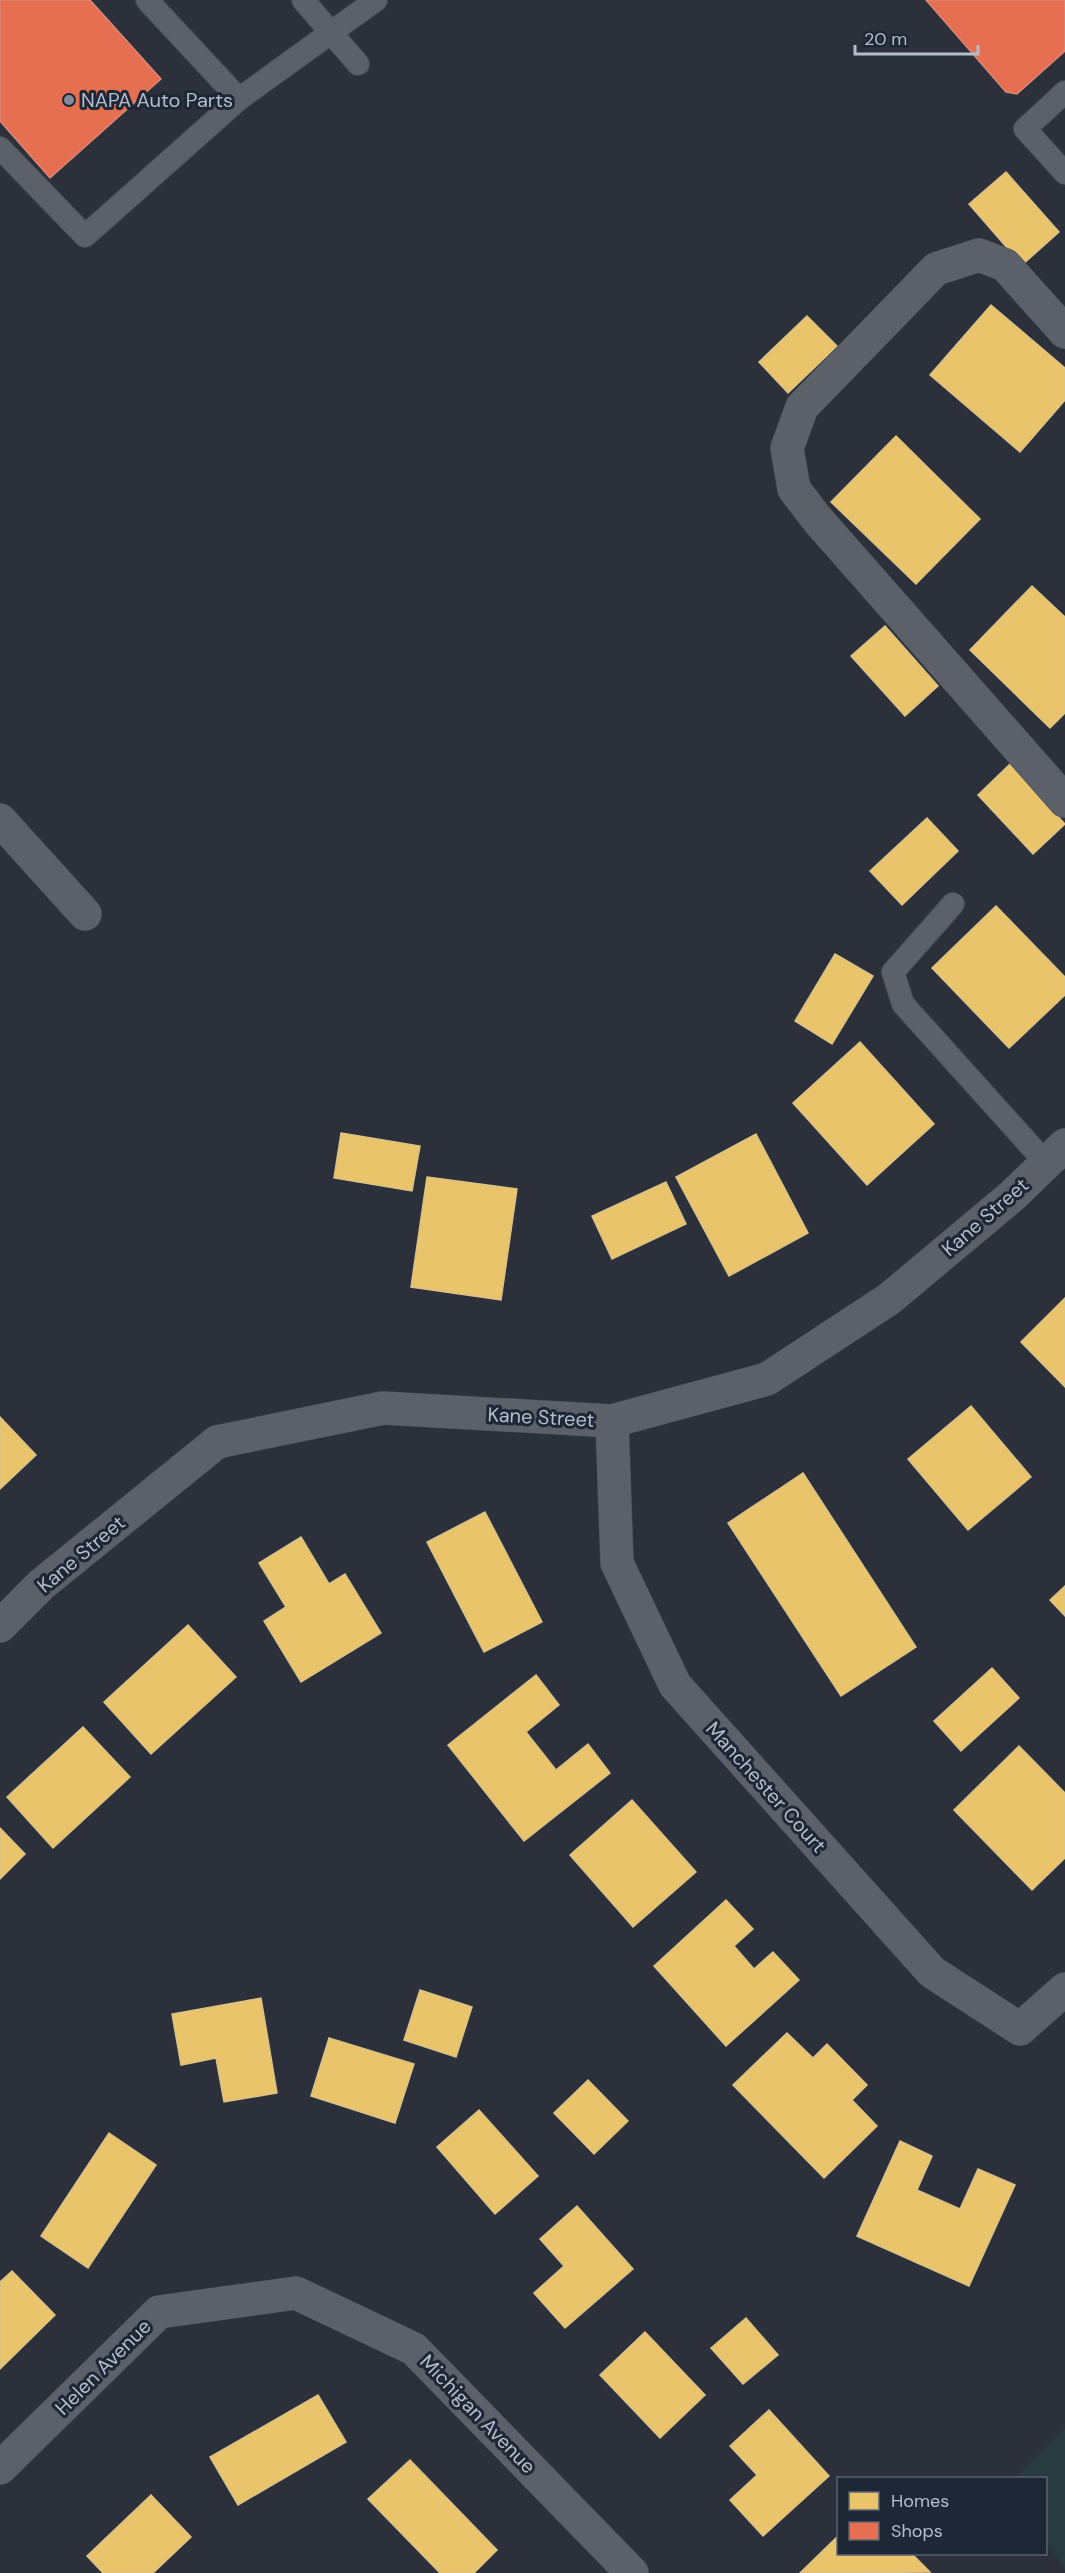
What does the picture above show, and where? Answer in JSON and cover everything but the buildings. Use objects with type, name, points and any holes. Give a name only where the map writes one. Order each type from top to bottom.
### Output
[{"type":"street","points":[[1065,332],[1005,265],[979,255],[936,269],[802,407],[788,448],[794,489],[817,519],[1065,801]]},
{"type":"street","points":[[0,819],[85,914]]},
{"type":"street","name":"Kane Street","points":[[0,1626],[42,1584],[217,1442],[383,1408],[612,1421],[767,1379],[889,1299],[1012,1196],[1056,1154]]},
{"type":"street","name":"Manchester Court","points":[[612,1421],[617,1563],[675,1685],[932,1972],[1020,2029],[1065,1989]]},
{"type":"street","name":"Helen Avenue","points":[[0,2469],[159,2312],[296,2293]]},
{"type":"street","name":"Michigan Avenue","points":[[296,2293],[414,2349],[632,2573]]},
{"type":"lane","points":[[147,0],[239,99]]},
{"type":"lane","points":[[303,0],[358,64]]},
{"type":"lane","points":[[0,148],[85,237],[239,99],[376,0]]},
{"type":"lane","points":[[1065,92],[1025,129],[1065,172]]},
{"type":"lane","points":[[953,904],[893,972],[903,1004],[1056,1154]]},
{"type":"green space","points":[[1065,2428],[1065,2570],[1047,2543],[1047,2477],[1015,2477]]},
{"type":"place","name":"NAPA Auto Parts","points":[[69,100]]}]
